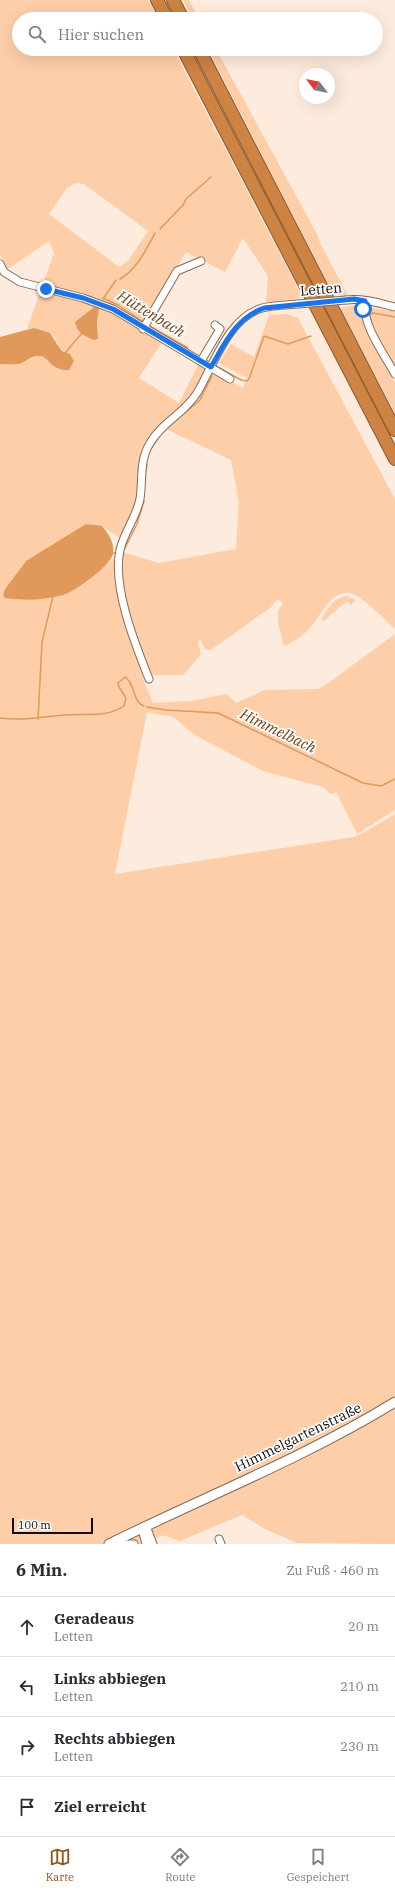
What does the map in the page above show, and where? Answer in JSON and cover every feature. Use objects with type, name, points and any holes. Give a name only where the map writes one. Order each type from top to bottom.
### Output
[{"type":"highway","points":[[157,0],[163,12]]},
{"type":"highway","points":[[173,0],[179,12]]},
{"type":"highway","points":[[187,56],[395,459]]},
{"type":"highway","points":[[203,56],[395,430]]},
{"type":"street","points":[[143,329],[177,271],[202,261]]},
{"type":"street","points":[[0,264],[4,272],[20,282],[98,302],[123,315],[143,329],[230,378]]},
{"type":"street","name":"Letten","points":[[148,679],[135,644],[120,582],[118,562],[120,549],[137,509],[140,497],[141,468],[149,444],[159,429],[193,400],[230,334],[248,316],[264,308],[346,300],[365,301],[395,307]]},
{"type":"street","points":[[365,301],[363,309],[369,327],[395,374]]},
{"type":"street","points":[[201,362],[220,329],[215,325]]},
{"type":"street","name":"Himmelgartenstraße","points":[[108,1544],[300,1453],[371,1417],[395,1402]]},
{"type":"street","points":[[146,1526],[143,1533],[146,1544]]},
{"type":"street","points":[[146,1526],[153,1544]]},
{"type":"street","points":[[117,1544],[134,1544]]},
{"type":"shaded area","points":[[0,0],[148,0],[154,12],[12,12],[12,56],[177,56],[303,298],[266,302],[268,276],[243,238],[225,272],[186,252],[142,325],[164,339],[139,378],[179,403],[199,363],[243,388],[247,378],[219,363],[231,344],[254,357],[269,315],[287,314],[298,318],[395,499],[395,629],[364,601],[355,595],[347,593],[340,594],[334,598],[306,632],[284,646],[278,623],[278,610],[283,604],[278,599],[271,607],[211,650],[205,649],[201,641],[198,641],[201,655],[183,675],[152,675],[141,650],[137,650],[143,679],[153,703],[191,701],[227,694],[236,703],[265,690],[318,689],[395,634],[395,810],[357,834],[336,792],[330,794],[323,787],[263,771],[195,735],[173,717],[147,712],[115,874],[353,837],[363,833],[395,814],[395,1544],[297,1543],[265,1529],[242,1515],[180,1541],[163,1535],[144,1544],[0,1544],[0,364],[19,364],[33,357],[39,356],[45,358],[58,368],[69,370],[70,354],[61,349],[54,337],[48,333],[41,330],[27,329],[54,253],[49,241],[8,269],[0,255]],"holes":[[[76,183],[84,184],[148,231],[128,261],[119,267],[49,214],[67,188]],[[92,308],[97,321],[99,331],[83,316]],[[156,430],[168,430],[231,460],[239,503],[236,549],[159,563],[122,552],[85,583],[67,593],[46,598],[26,600],[5,598],[3,595],[5,589],[26,561],[102,526],[122,539],[138,497],[148,442]]]},
{"type":"shaded area","points":[[183,0],[189,0],[195,12],[189,12]]},
{"type":"shaded area","points":[[212,56],[220,56],[318,236],[320,243],[348,296],[333,294]]},
{"type":"shaded area","points":[[356,305],[368,332],[395,383],[395,413],[340,308]]},
{"type":"shaded area","points":[[94,307],[99,308],[97,321],[98,339],[94,340],[80,331],[75,322]]},
{"type":"shaded area","points":[[371,308],[395,311],[395,369],[373,329],[366,311]]},
{"type":"shaded area","points":[[34,328],[50,333],[62,351],[70,354],[74,361],[69,370],[58,368],[45,358],[39,356],[33,357],[19,364],[0,364],[0,337]]},
{"type":"shaded area","points":[[86,524],[102,526],[109,535],[113,546],[113,554],[106,565],[76,589],[63,595],[34,600],[5,598],[3,595],[5,589],[26,561]]},
{"type":"shaded area","points":[[347,596],[356,600],[351,605],[347,601],[324,621],[321,619],[334,601]]},
{"type":"waterway","points":[[160,229],[183,205],[186,199],[211,177]]},
{"type":"waterway","points":[[120,279],[136,265],[155,233]]},
{"type":"waterway","points":[[103,299],[116,280]]},
{"type":"waterway","name":"Hüttenbach","points":[[103,298],[118,305],[145,323]]},
{"type":"waterway","points":[[369,315],[373,313],[395,317]]},
{"type":"waterway","name":"Hüttenbach","points":[[148,325],[188,348]]},
{"type":"waterway","points":[[65,353],[82,333]]},
{"type":"waterway","name":"Hüttenbach","points":[[216,366],[241,380],[247,381],[264,336],[288,344],[311,336]]},
{"type":"waterway","points":[[162,432],[200,400],[212,376]]},
{"type":"waterway","points":[[149,452],[160,435]]},
{"type":"waterway","points":[[145,475],[147,464]]},
{"type":"waterway","points":[[124,550],[137,524],[144,501]]},
{"type":"waterway","points":[[111,554],[115,553]]},
{"type":"waterway","points":[[38,719],[42,642],[53,596]]},
{"type":"waterway","name":"Himmelbach","points":[[0,718],[24,719],[65,715],[103,714],[117,710],[124,706],[126,698],[118,683],[125,677],[131,684],[138,701],[144,706]]},
{"type":"waterway","name":"Himmelbach","points":[[147,707],[166,710],[218,713],[363,783],[381,786],[395,779]]},
{"type":"route","points":[[46,289],[98,302],[113,309],[143,329],[211,367],[230,334],[240,322],[257,310],[298,304],[354,299],[365,301],[363,309]]}]
